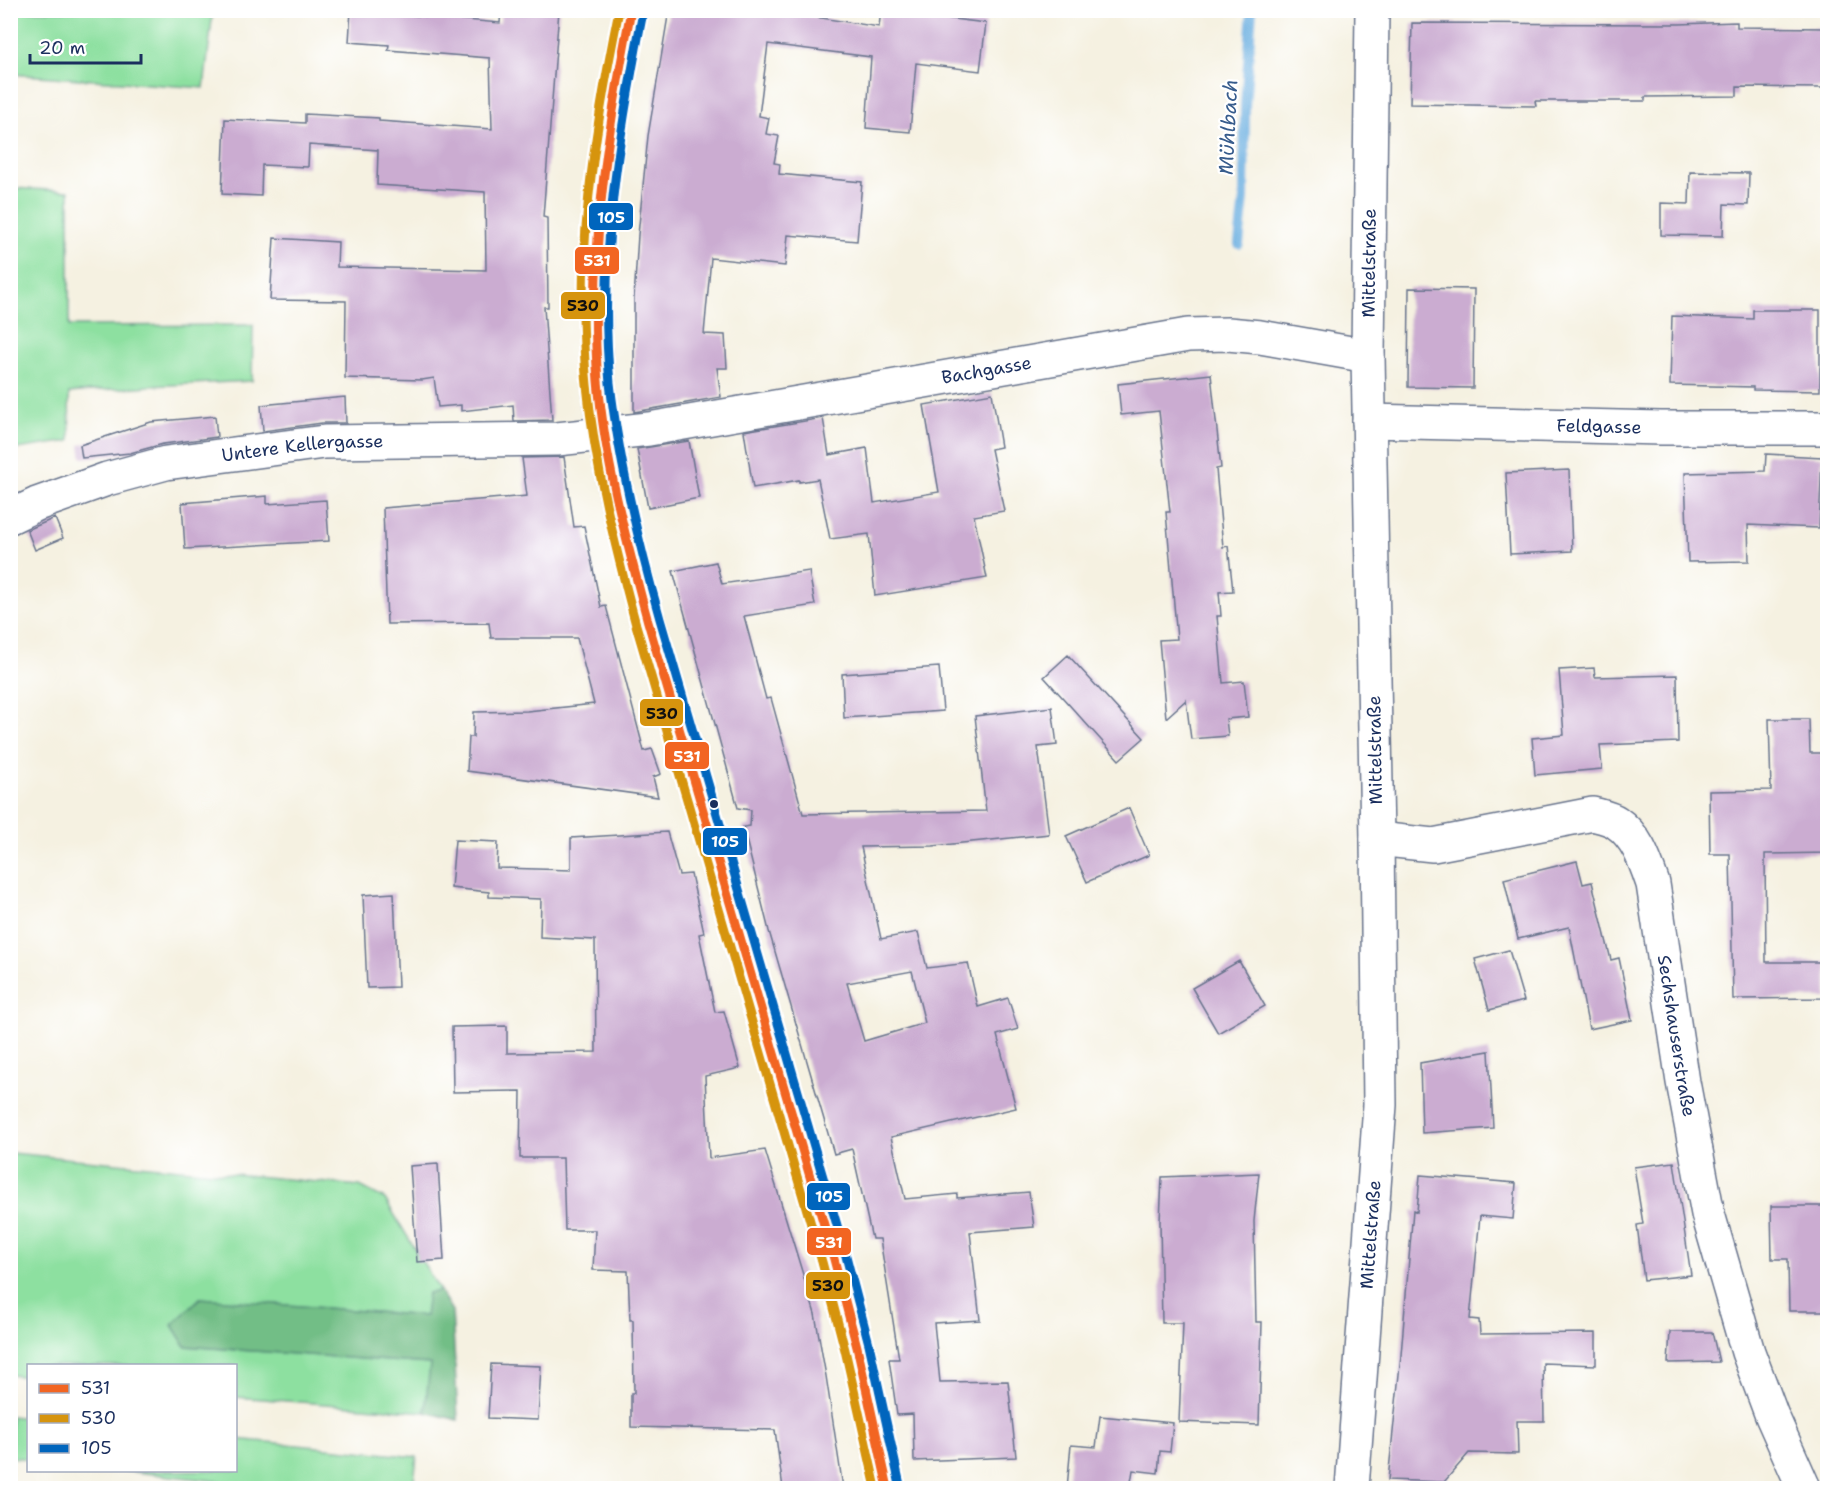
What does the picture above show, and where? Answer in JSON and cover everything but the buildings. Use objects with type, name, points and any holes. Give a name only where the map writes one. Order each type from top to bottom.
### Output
[{"type":"street","points":[[631,10],[617,79],[601,198],[596,268],[596,343],[604,434],[621,520],[648,622],[834,1259],[857,1347],[888,1488]]},
{"type":"street","name":"Mittelstraße","points":[[1352,1488],[1380,1105],[1368,356],[1372,10]]},
{"type":"street","name":"Bachgasse","points":[[604,434],[649,429],[1188,335],[1239,335],[1368,356]]},
{"type":"street","name":"Feldgasse","points":[[1369,421],[1661,428],[1827,428]]},
{"type":"street","name":"Untere Kellergasse","points":[[10,517],[37,504],[107,479],[166,464],[218,456],[324,442],[557,439],[604,434]]},
{"type":"street","name":"Sechshauserstraße","points":[[1377,839],[1432,845],[1593,814],[1616,821],[1633,838],[1644,858],[1653,884],[1683,1082],[1708,1214],[1748,1352],[1772,1416],[1804,1488]]},
{"type":"green space","points":[[10,11],[213,11],[204,88],[11,74]]},
{"type":"green space","points":[[11,188],[69,191],[69,326],[253,325],[252,381],[69,393],[70,441],[11,450]]},
{"type":"green space","points":[[11,1153],[360,1186],[385,1199],[440,1291],[428,1293],[426,1316],[200,1298],[185,1346],[431,1364],[425,1412],[237,1397],[237,1364],[27,1364],[27,1377],[11,1375]]},
{"type":"green space","points":[[440,1291],[452,1311],[458,1420],[425,1412],[430,1364],[185,1346],[172,1325],[200,1298],[425,1316],[428,1293]]},
{"type":"green space","points":[[11,1416],[27,1418],[27,1459],[11,1457]]},
{"type":"green space","points":[[237,1439],[417,1457],[413,1488],[280,1488],[134,1472],[237,1472]]},
{"type":"waterway","name":"Mühlbach","points":[[1239,244],[1244,198],[1245,106],[1252,10]]},
{"type":"transit line","name":"530","points":[[619,10],[594,150],[583,291],[587,385],[600,476],[636,625],[822,1262],[845,1350],[876,1488]]},
{"type":"transit line","name":"531","points":[[631,10],[607,148],[598,241],[596,334],[598,381],[606,442],[618,503],[648,622],[834,1259],[857,1347],[888,1488]]},
{"type":"transit line","name":"105","points":[[643,12],[619,150],[609,243],[607,290],[610,383],[624,472],[660,619],[846,1256],[869,1344],[900,1485]]}]
